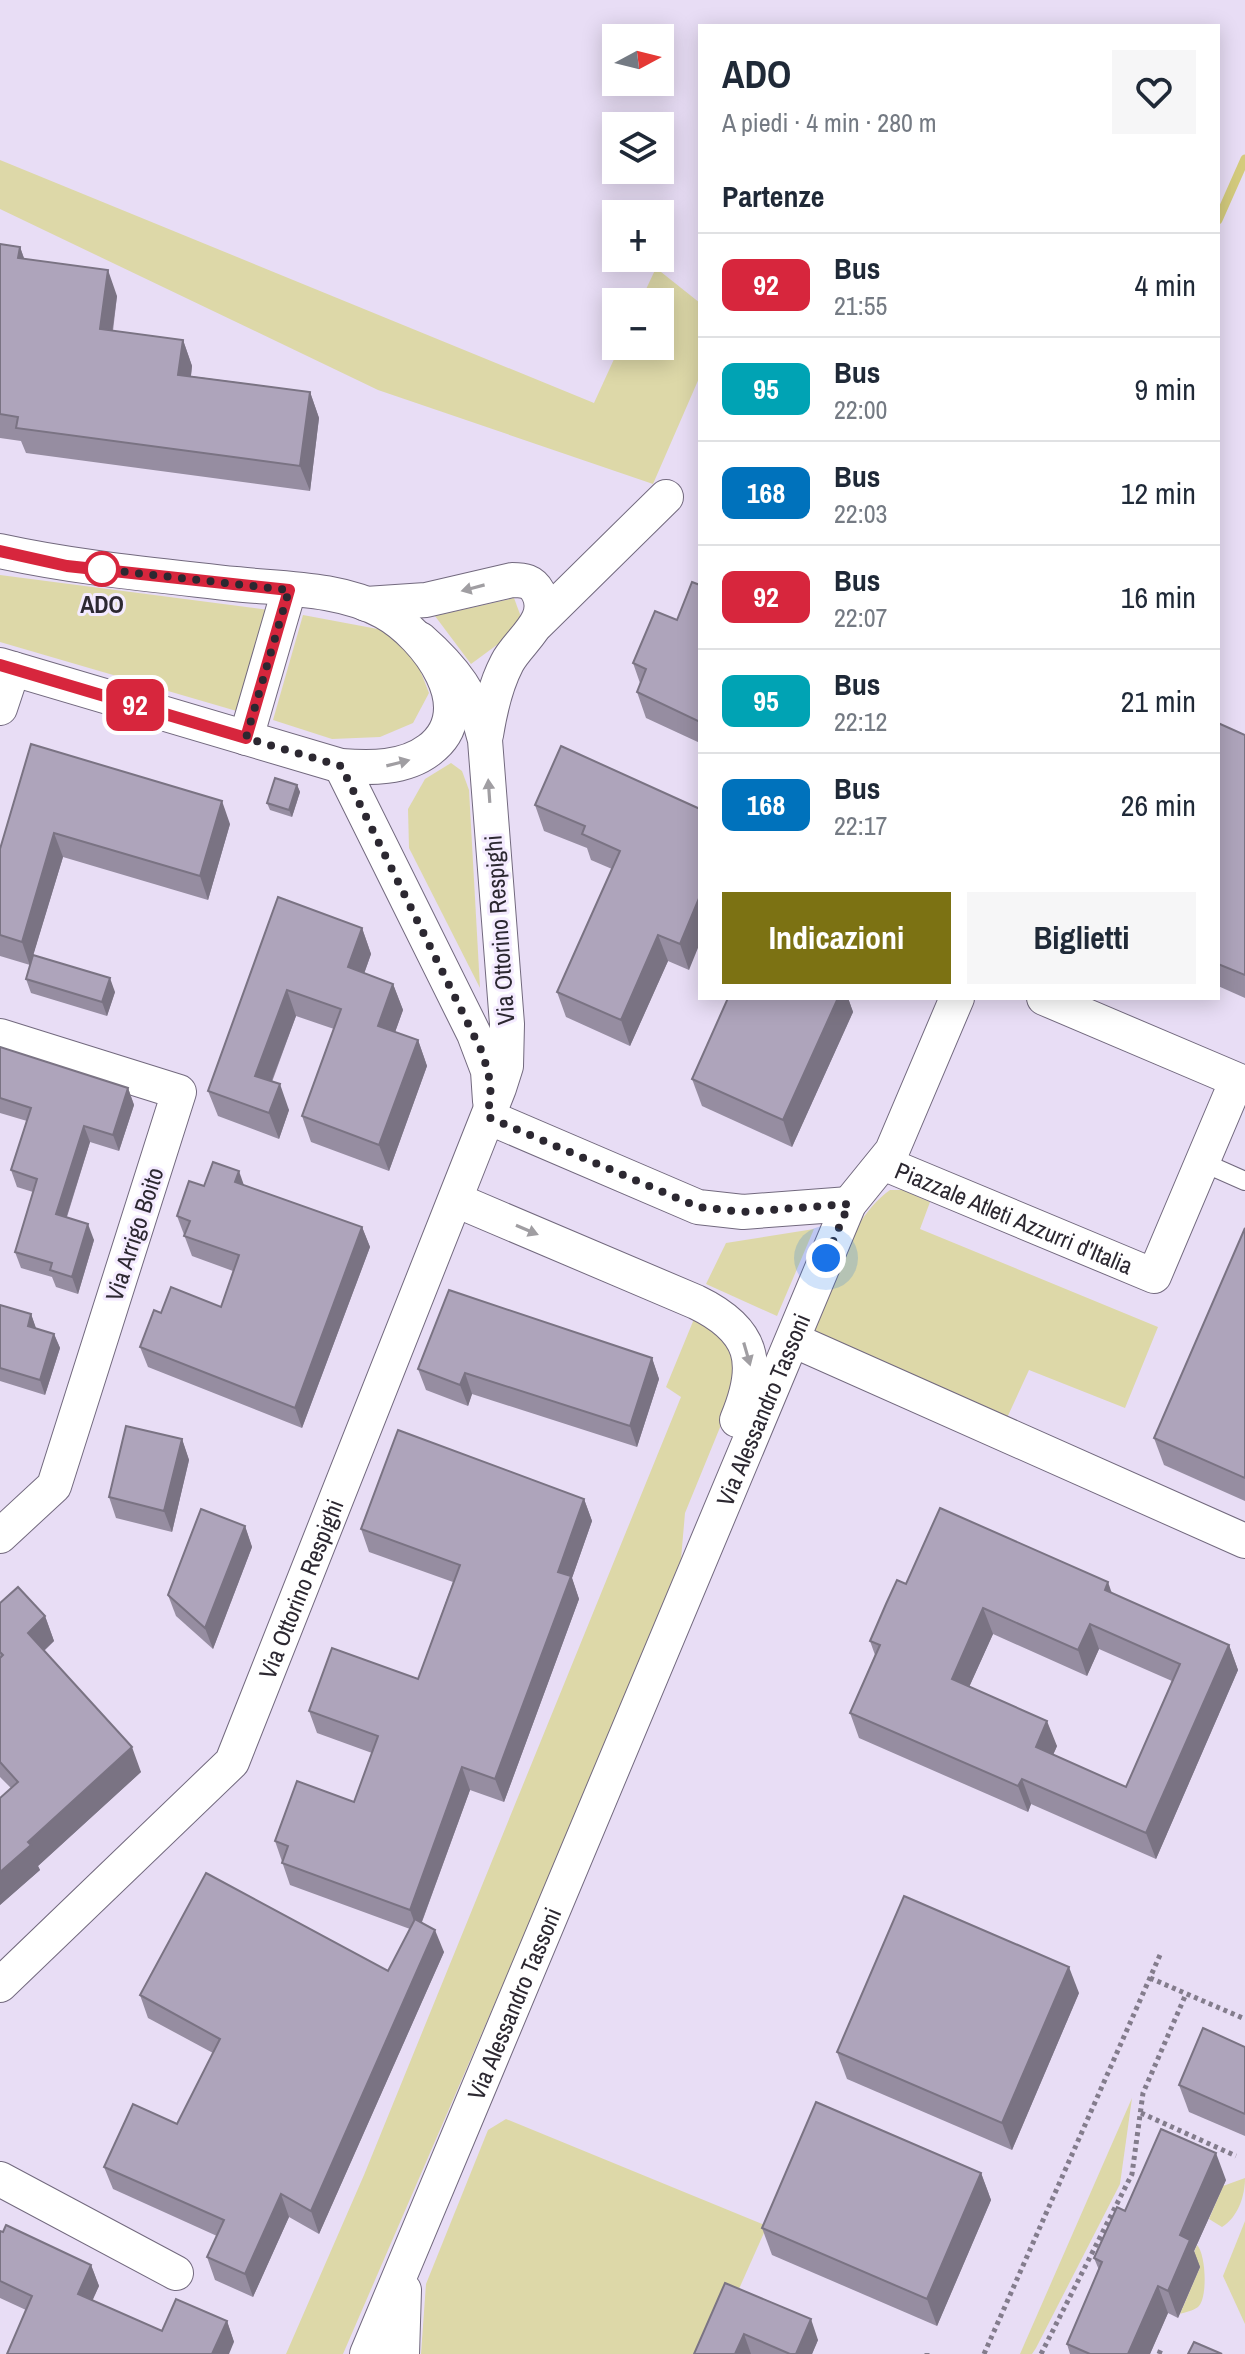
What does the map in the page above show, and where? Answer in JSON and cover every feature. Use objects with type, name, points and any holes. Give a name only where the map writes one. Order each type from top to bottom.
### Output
[{"type":"street","name":"Via Ottorino Respighi","points":[[485,740],[494,696],[508,662],[537,624],[666,497]]},
{"type":"street","points":[[0,551],[67,566],[289,590],[365,604],[385,612],[420,639],[437,662],[447,686],[450,713],[438,742],[427,752],[394,765],[341,766],[6,667],[0,708]]},
{"type":"street","points":[[365,604],[426,600],[481,585],[525,580],[535,586],[541,597],[537,624]]},
{"type":"street","points":[[246,738],[289,590]]},
{"type":"street","name":"Via Ottorino Respighi","points":[[0,1985],[232,1762],[456,1200],[506,1066],[508,1047],[485,740],[480,718],[462,682],[450,666],[420,639]]},
{"type":"street","name":"Via Ottorino Respighi","points":[[341,766],[483,1054],[491,1085],[488,1117]]},
{"type":"street","name":"Piazzale Atleti Azzurri d'Italia","points":[[849,1204],[892,1151],[956,1000]]},
{"type":"street","name":"Piazzale Atleti Azzurri d'Italia","points":[[883,1163],[1154,1276],[1237,1080],[1049,1000]]},
{"type":"street","name":"Via Arrigo Boito","points":[[0,1036],[179,1092],[54,1486],[0,1536]]},
{"type":"street","points":[[488,1117],[698,1207],[743,1212],[849,1204]]},
{"type":"street","name":"Via Alessandro Tassoni","points":[[456,1200],[696,1302],[718,1313],[738,1331],[750,1359],[751,1385],[701,1508],[697,1569]]},
{"type":"street","name":"Via Alessandro Tassoni","points":[[367,2354],[849,1204]]},
{"type":"street","points":[[793,1340],[1245,1541]]},
{"type":"street","points":[[0,2179],[176,2273]]},
{"type":"street","name":"Via Alessandro Tassoni","points":[[402,2354],[407,2262]]},
{"type":"lane","points":[[1202,1162],[1245,1181]]},
{"type":"path","points":[[984,2354],[1160,1955]]},
{"type":"path","points":[[1150,1978],[1245,2019]]},
{"type":"path","points":[[1041,2354],[1127,2185],[1136,2157],[1143,2093],[1186,1994]]},
{"type":"path","points":[[1141,2113],[1236,2156]]},
{"type":"shaded area","points":[[0,160],[594,403],[614,360],[674,360],[674,288],[647,288],[654,272],[661,272],[698,301],[698,381],[653,484],[378,390],[0,209]]},
{"type":"shaded area","points":[[0,575],[269,610],[240,712],[0,642]]},
{"type":"shaded area","points":[[514,598],[524,625],[471,664],[435,616]]},
{"type":"shaded area","points":[[303,615],[383,630],[415,657],[429,693],[413,723],[380,737],[332,739],[273,720]]},
{"type":"shaded area","points":[[451,763],[462,771],[469,790],[480,988],[409,848],[408,809],[425,779]]},
{"type":"shaded area","points":[[890,1190],[903,1190],[930,1202],[920,1229],[1158,1327],[1125,1408],[1029,1370],[1006,1420],[810,1336],[851,1237],[875,1203]]},
{"type":"shaded area","points":[[814,1229],[777,1316],[706,1284],[726,1243]]},
{"type":"shaded area","points":[[694,1319],[720,1332],[741,1376],[685,1513],[681,1559],[555,1864],[343,2354],[286,2354],[364,2175],[681,1397],[666,1387]]},
{"type":"shaded area","points":[[1132,2098],[1120,2184],[1036,2348],[1032,2354],[1020,2354]]},
{"type":"shaded area","points":[[506,2119],[767,2226],[710,2354],[421,2354],[426,2284],[488,2130]]},
{"type":"shaded area","points":[[1245,2178],[1242,2199],[1232,2218],[1222,2227],[1209,2219],[1223,2186]]},
{"type":"shaded area","points":[[1245,2221],[1245,2324],[1223,2276]]},
{"type":"shaded area","points":[[1197,2245],[1204,2266],[1203,2295],[1198,2307],[1180,2314],[1200,2267],[1190,2262]]},
{"type":"building","points":[[0,244],[20,247],[18,258],[108,270],[100,329],[183,340],[178,375],[310,392],[300,466],[16,428],[18,417],[0,414]]},
{"type":"building","points":[[692,582],[698,584],[698,721],[637,692],[646,669],[633,663],[655,611],[677,620]]},
{"type":"building","points":[[1220,724],[1245,735],[1245,975],[1220,965]]},
{"type":"building","points":[[31,744],[222,801],[200,876],[54,833],[22,942],[0,935],[0,849]]},
{"type":"building","points":[[561,746],[698,808],[698,901],[680,944],[658,935],[621,1020],[557,992],[620,851],[582,834],[585,826],[535,805]]},
{"type":"building","points":[[275,778],[297,785],[289,810],[267,803]]},
{"type":"building","points":[[278,897],[362,928],[348,967],[393,984],[378,1026],[418,1040],[379,1145],[302,1116],[341,1009],[287,990],[255,1076],[280,1084],[269,1113],[208,1091]]},
{"type":"building","points":[[33,955],[110,978],[102,1002],[26,979]]},
{"type":"building","points":[[727,1000],[837,1000],[783,1120],[692,1079]]},
{"type":"building","points":[[0,1047],[128,1088],[113,1135],[84,1126],[56,1214],[88,1224],[72,1277],[50,1270],[52,1263],[15,1252],[37,1179],[11,1170],[31,1108],[0,1098]]},
{"type":"building","points":[[213,1162],[239,1171],[235,1182],[362,1227],[295,1408],[140,1347],[154,1310],[161,1313],[171,1287],[221,1307],[239,1255],[184,1236],[190,1221],[177,1216],[189,1181],[204,1186]]},
{"type":"building","points":[[1245,1228],[1245,1478],[1154,1438]]},
{"type":"building","points":[[449,1290],[652,1358],[630,1426],[465,1373],[460,1385],[418,1369]]},
{"type":"building","points":[[0,1305],[31,1314],[28,1326],[54,1334],[40,1380],[0,1368]]},
{"type":"building","points":[[126,1426],[182,1439],[164,1511],[109,1497]]},
{"type":"building","points":[[398,1430],[584,1499],[558,1572],[571,1576],[495,1779],[462,1767],[410,1910],[282,1863],[288,1846],[275,1841],[297,1781],[354,1802],[378,1736],[309,1711],[332,1648],[418,1679],[460,1565],[361,1529]]},
{"type":"building","points":[[940,1508],[1108,1582],[1105,1590],[1229,1645],[1146,1833],[1022,1779],[1018,1786],[850,1713],[880,1645],[870,1641],[886,1604],[897,1580],[906,1584]],"holes":[[[983,1608],[1078,1650],[1090,1624],[1180,1664],[1126,1787],[1036,1747],[1047,1721],[952,1679]]]},
{"type":"building","points":[[201,1509],[245,1526],[205,1628],[168,1595]]},
{"type":"building","points":[[18,1587],[45,1616],[28,1633],[132,1747],[28,1842],[31,1845],[0,1872],[0,1798],[18,1782],[0,1762],[0,1658],[3,1655],[0,1652],[0,1603]]},
{"type":"building","points":[[206,1873],[388,1971],[415,1919],[435,1930],[311,2211],[281,2194],[245,2274],[207,2257],[224,2220],[104,2167],[133,2104],[177,2124],[220,2039],[140,1995]]},
{"type":"building","points":[[904,1896],[1069,1967],[1002,2123],[837,2052]]},
{"type":"building","points":[[1203,2028],[1245,2047],[1245,2114],[1179,2085]]},
{"type":"building","points":[[816,2102],[981,2173],[927,2299],[762,2228]]},
{"type":"building","points":[[1161,2129],[1216,2153],[1180,2235],[1190,2240],[1168,2291],[1158,2286],[1128,2354],[1090,2354],[1067,2344],[1102,2262],[1094,2258],[1117,2207],[1125,2211]]},
{"type":"building","points":[[6,2225],[91,2265],[78,2294],[162,2331],[176,2299],[227,2321],[212,2354],[7,2354],[32,2296],[0,2281],[0,2231],[3,2232]]},
{"type":"building","points":[[725,2283],[811,2319],[796,2354],[744,2334],[735,2354],[694,2354]]},
{"type":"building","points":[[1194,2342],[1222,2354],[1188,2354]]},
{"type":"waterway","points":[[1220,215],[1245,159]]},
{"type":"bus line","name":"92","points":[[0,551],[67,566],[289,590],[246,738],[0,665]]},
{"type":"place","name":"ADO","points":[[102,569]]},
{"type":"route","points":[[102,569],[99,569],[289,590],[246,738],[341,766],[483,1054],[491,1085],[488,1117],[698,1207],[743,1212],[849,1204],[826,1258]]}]
